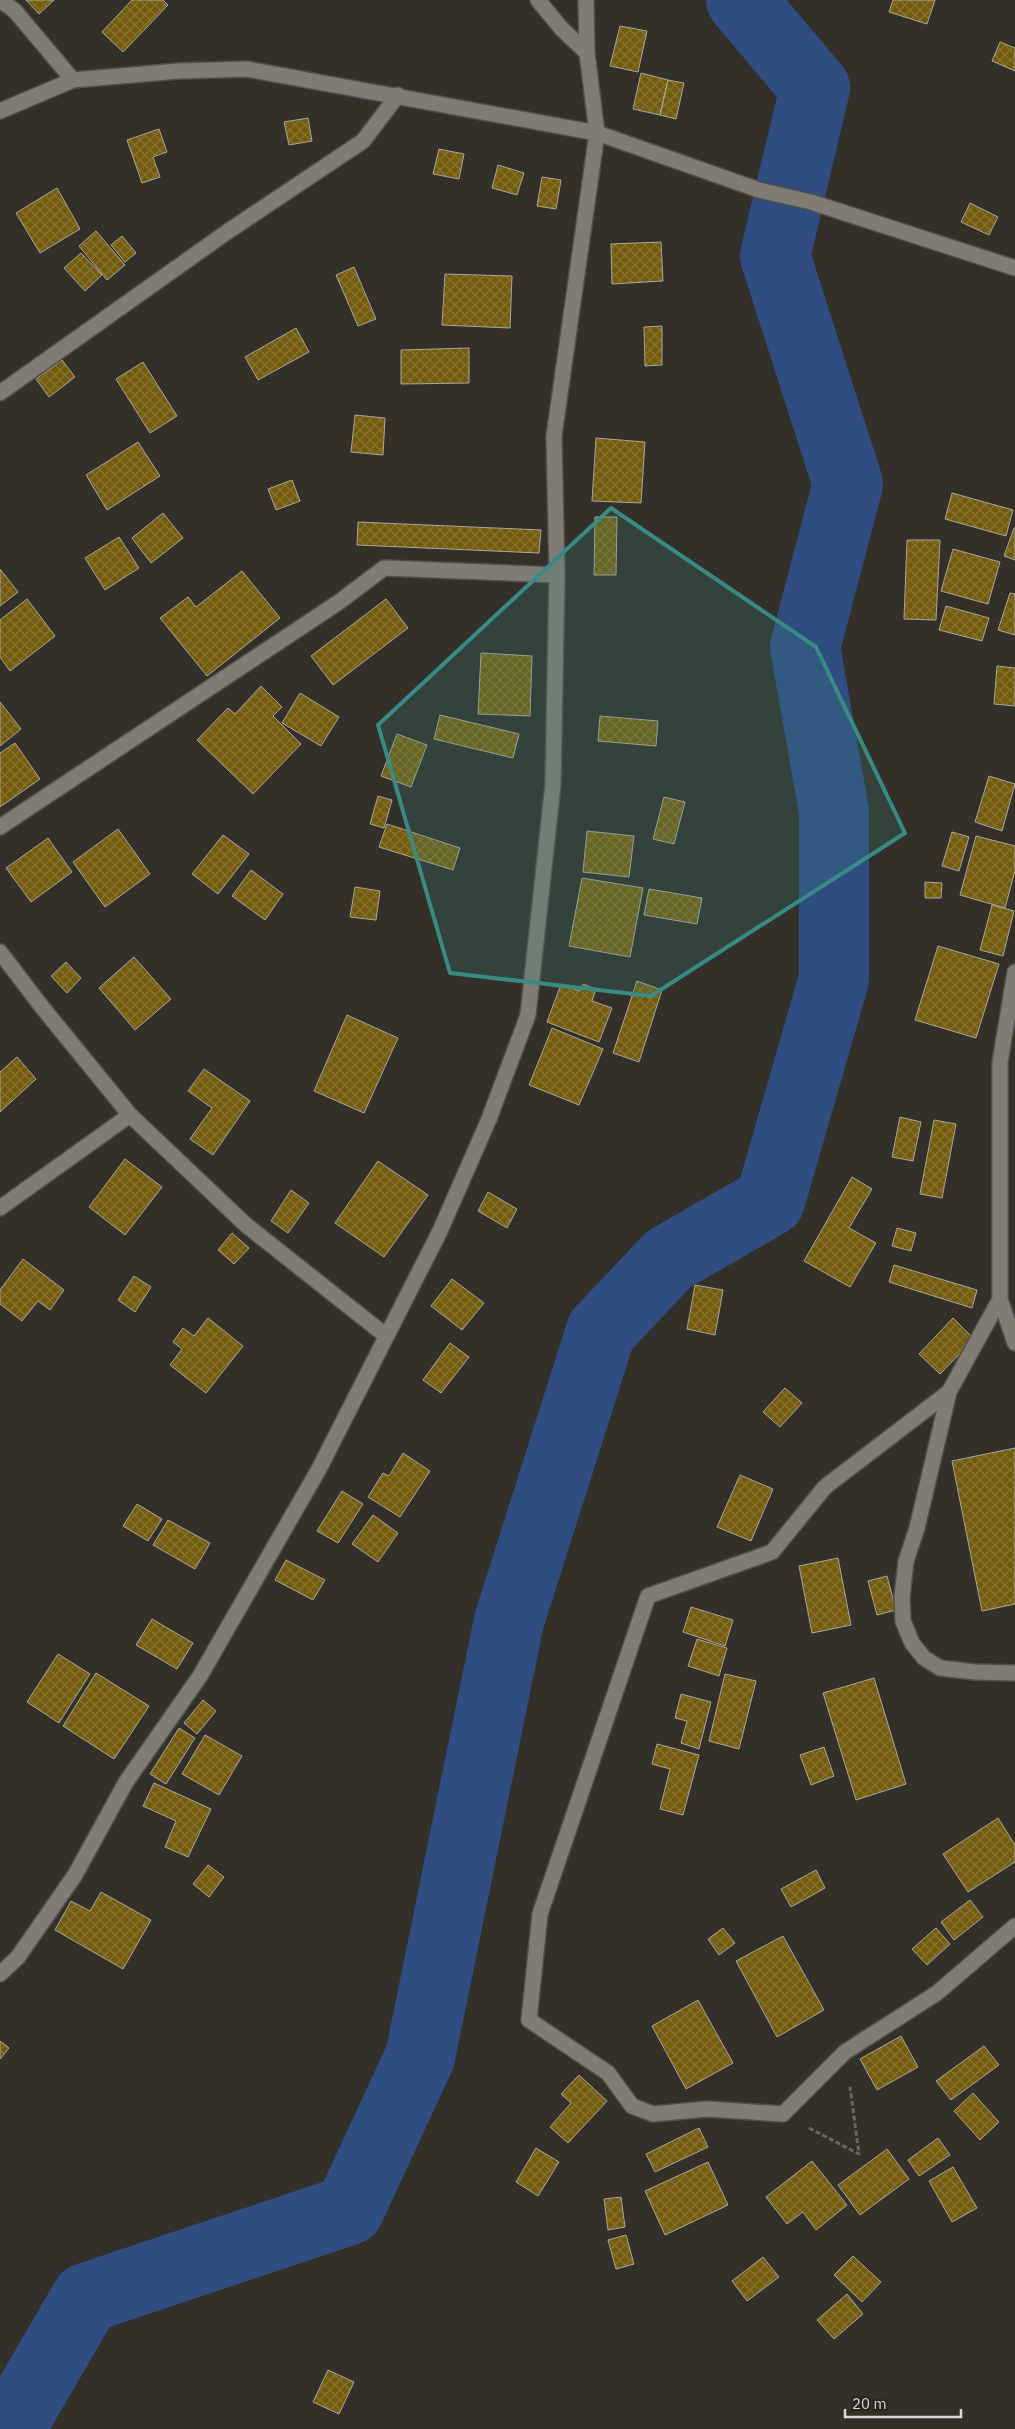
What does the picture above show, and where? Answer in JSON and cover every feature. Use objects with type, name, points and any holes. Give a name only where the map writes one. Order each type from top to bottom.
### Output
[{"type":"street","points":[[0,0],[15,11],[73,80]]},
{"type":"street","points":[[538,0],[561,28],[587,52]]},
{"type":"street","points":[[0,1974],[18,1957],[75,1874],[126,1782],[200,1676],[319,1469],[440,1231],[489,1119],[528,1015],[553,784],[557,575],[554,436],[597,133],[587,52],[586,0]]},
{"type":"street","points":[[0,111],[73,80],[179,70],[247,69],[398,95],[597,133],[758,190],[811,202],[1015,268]]},
{"type":"street","points":[[0,393],[227,232],[363,141],[398,95]]},
{"type":"street","points":[[0,826],[339,602],[384,568],[557,575]]},
{"type":"street","points":[[0,952],[130,1115],[246,1224],[386,1336]]},
{"type":"street","points":[[1015,972],[1000,1062],[1000,1299],[1015,1343]]},
{"type":"street","points":[[0,1208],[130,1115]]},
{"type":"street","points":[[1000,1299],[949,1392],[917,1528],[906,1562],[902,1597],[903,1621],[912,1643],[924,1658],[940,1668],[975,1672],[1015,1673]]},
{"type":"street","points":[[949,1392],[825,1487],[772,1552],[648,1596],[540,1914],[529,2020],[608,2073],[632,2106],[653,2114],[707,2109],[782,2114],[845,2052],[937,1993],[1015,1926]]},
{"type":"path","points":[[782,2114],[859,2154],[845,2052]]},
{"type":"highlighted area","points":[[611,508],[816,647],[905,833],[651,996],[450,973],[378,725]]},
{"type":"building","points":[[26,0],[54,0],[39,14]]},
{"type":"building","points":[[132,0],[163,0],[168,5],[123,52],[102,32]]},
{"type":"building","points":[[893,0],[935,0],[927,24],[889,12]]},
{"type":"building","points":[[620,26],[647,31],[638,72],[610,66]]},
{"type":"building","points":[[1000,42],[1015,48],[1015,71],[992,61]]},
{"type":"building","points":[[641,73],[668,80],[660,115],[633,109]]},
{"type":"building","points":[[668,80],[684,83],[676,119],[660,115]]},
{"type":"building","points":[[308,118],[312,141],[289,145],[284,122]]},
{"type":"building","points":[[159,129],[167,152],[153,157],[160,177],[142,183],[127,140]]},
{"type":"building","points":[[439,149],[464,154],[459,179],[433,174]]},
{"type":"building","points":[[498,165],[524,173],[517,195],[492,188]]},
{"type":"building","points":[[542,177],[561,180],[556,209],[537,206]]},
{"type":"building","points":[[57,188],[80,229],[40,253],[16,213]]},
{"type":"building","points":[[970,203],[998,217],[989,235],[961,222]]},
{"type":"building","points":[[96,231],[125,265],[107,280],[79,246]]},
{"type":"building","points":[[122,236],[136,253],[125,262],[111,245]]},
{"type":"building","points":[[661,242],[663,281],[612,284],[611,244]]},
{"type":"building","points":[[81,253],[102,275],[85,291],[64,268]]},
{"type":"building","points":[[354,267],[376,319],[358,326],[336,275]]},
{"type":"building","points":[[445,274],[512,276],[510,328],[442,325]]},
{"type":"building","points":[[662,326],[662,365],[645,366],[644,327]]},
{"type":"building","points":[[296,328],[309,352],[258,380],[245,357]]},
{"type":"building","points":[[469,348],[469,383],[401,384],[401,350]]},
{"type":"building","points":[[62,360],[75,377],[49,397],[36,379]]},
{"type":"building","points":[[143,362],[177,416],[150,433],[116,379]]},
{"type":"building","points":[[355,415],[385,418],[383,455],[351,452]]},
{"type":"building","points":[[596,438],[645,442],[641,503],[592,501]]},
{"type":"building","points":[[138,442],[160,476],[107,510],[86,475]]},
{"type":"building","points":[[292,480],[300,501],[276,510],[268,489]]},
{"type":"building","points":[[952,493],[1013,510],[1006,536],[945,519]]},
{"type":"building","points":[[163,513],[183,538],[151,563],[132,538]]},
{"type":"building","points":[[595,517],[617,517],[616,575],[594,575]]},
{"type":"building","points":[[358,522],[541,530],[539,553],[357,545]]},
{"type":"building","points":[[1015,528],[1015,560],[1004,556]]},
{"type":"building","points":[[119,537],[139,568],[105,590],[85,558]]},
{"type":"building","points":[[907,540],[940,540],[936,620],[904,619]]},
{"type":"building","points":[[953,549],[1000,562],[988,604],[941,591]]},
{"type":"building","points":[[0,569],[18,592],[0,606]]},
{"type":"building","points":[[242,571],[280,618],[207,676],[160,618],[188,597],[196,607]]},
{"type":"building","points":[[1010,593],[1015,594],[1015,635],[998,630]]},
{"type":"building","points":[[27,599],[55,636],[10,671],[0,657],[0,620]]},
{"type":"building","points":[[386,599],[408,628],[333,685],[311,656]]},
{"type":"building","points":[[946,606],[989,618],[982,641],[939,630]]},
{"type":"building","points":[[481,653],[532,656],[530,716],[478,714]]},
{"type":"building","points":[[997,666],[1015,668],[1015,706],[994,704]]},
{"type":"building","points":[[261,686],[282,707],[273,716],[301,744],[253,794],[197,740],[228,708],[235,714]]},
{"type":"building","points":[[300,693],[339,717],[321,746],[282,723]]},
{"type":"building","points":[[0,702],[21,729],[0,746]]},
{"type":"building","points":[[440,715],[519,734],[513,758],[434,739]]},
{"type":"building","points":[[600,716],[658,721],[656,746],[598,741]]},
{"type":"building","points":[[397,734],[427,745],[411,787],[381,776]]},
{"type":"building","points":[[15,743],[40,779],[0,807],[0,753]]},
{"type":"building","points":[[989,776],[1015,784],[1002,831],[975,822]]},
{"type":"building","points":[[378,796],[392,800],[384,828],[370,824]]},
{"type":"building","points":[[664,797],[685,802],[674,844],[653,839]]},
{"type":"building","points":[[387,824],[460,848],[453,870],[379,847]]},
{"type":"building","points":[[118,829],[150,874],[105,907],[73,862]]},
{"type":"building","points":[[587,831],[634,836],[629,877],[583,872]]},
{"type":"building","points":[[952,832],[969,837],[959,871],[942,866]]},
{"type":"building","points":[[223,835],[249,854],[218,894],[192,874]]},
{"type":"building","points":[[976,836],[1015,846],[1015,871],[1005,908],[960,895]]},
{"type":"building","points":[[48,838],[72,872],[31,902],[6,868]]},
{"type":"building","points":[[251,870],[283,894],[265,920],[232,896]]},
{"type":"building","points":[[582,878],[643,888],[630,957],[569,946]]},
{"type":"building","points":[[925,882],[942,883],[941,898],[925,898]]},
{"type":"building","points":[[355,887],[380,891],[376,920],[350,917]]},
{"type":"building","points":[[649,889],[702,898],[697,924],[644,915]]},
{"type":"building","points":[[992,905],[1014,911],[1003,956],[980,950]]},
{"type":"building","points":[[938,946],[999,964],[976,1038],[915,1020]]},
{"type":"building","points":[[134,957],[171,999],[135,1030],[99,988]]},
{"type":"building","points":[[66,962],[81,978],[67,993],[51,976]]},
{"type":"building","points":[[637,981],[662,990],[639,1062],[613,1053]]},
{"type":"building","points":[[561,984],[579,991],[583,984],[596,989],[592,1001],[612,1008],[599,1042],[547,1022]]},
{"type":"building","points":[[347,1015],[398,1038],[364,1113],[314,1091]]},
{"type":"building","points":[[552,1028],[603,1049],[579,1105],[529,1085]]},
{"type":"building","points":[[17,1057],[36,1079],[0,1112],[0,1072]]},
{"type":"building","points":[[204,1069],[250,1101],[213,1155],[190,1139],[212,1108],[188,1091]]},
{"type":"building","points":[[900,1117],[921,1122],[913,1161],[892,1157]]},
{"type":"building","points":[[934,1120],[956,1124],[942,1198],[920,1194]]},
{"type":"building","points":[[125,1159],[162,1187],[125,1235],[89,1207]]},
{"type":"building","points":[[378,1161],[428,1195],[384,1257],[335,1223]]},
{"type":"building","points":[[852,1177],[872,1189],[849,1228],[876,1243],[850,1287],[804,1261]]},
{"type":"building","points":[[291,1190],[309,1203],[288,1233],[271,1221]]},
{"type":"building","points":[[488,1192],[517,1209],[507,1228],[478,1211]]},
{"type":"building","points":[[897,1228],[916,1233],[911,1251],[892,1246]]},
{"type":"building","points":[[232,1233],[249,1248],[234,1264],[218,1250]]},
{"type":"building","points":[[23,1259],[64,1290],[50,1310],[38,1301],[22,1321],[0,1304],[0,1290]]},
{"type":"building","points":[[894,1265],[977,1290],[972,1308],[889,1282]]},
{"type":"building","points":[[134,1276],[151,1287],[135,1312],[118,1300]]},
{"type":"building","points":[[452,1279],[484,1303],[462,1330],[431,1306]]},
{"type":"building","points":[[695,1285],[723,1290],[715,1335],[687,1329]]},
{"type":"building","points":[[208,1318],[243,1346],[206,1393],[170,1365],[182,1349],[173,1342],[183,1328],[194,1336]]},
{"type":"building","points":[[953,1318],[974,1339],[940,1374],[919,1354]]},
{"type":"building","points":[[450,1343],[469,1357],[441,1393],[423,1380]]},
{"type":"building","points":[[785,1388],[802,1403],[780,1427],[763,1412]]},
{"type":"building","points":[[1015,1448],[1015,1604],[982,1611],[952,1461]]},
{"type":"building","points":[[403,1453],[430,1471],[400,1517],[368,1497],[383,1473],[389,1476]]},
{"type":"building","points":[[740,1475],[773,1489],[751,1541],[717,1527]]},
{"type":"building","points":[[342,1491],[363,1504],[338,1543],[317,1531]]},
{"type":"building","points":[[137,1504],[162,1519],[148,1541],[123,1526]]},
{"type":"building","points":[[373,1515],[398,1533],[378,1562],[352,1544]]},
{"type":"building","points":[[168,1520],[210,1543],[195,1569],[153,1545]]},
{"type":"building","points":[[838,1558],[851,1625],[812,1633],[799,1566]]},
{"type":"building","points":[[286,1560],[325,1580],[313,1600],[275,1580]]},
{"type":"building","points":[[887,1576],[896,1610],[877,1615],[868,1581]]},
{"type":"building","points":[[691,1607],[733,1620],[725,1646],[683,1632]]},
{"type":"building","points":[[152,1619],[193,1643],[177,1669],[136,1645]]},
{"type":"building","points":[[697,1639],[727,1648],[719,1676],[688,1666]]},
{"type":"building","points":[[58,1654],[90,1674],[59,1723],[27,1702]]},
{"type":"building","points":[[96,1673],[149,1706],[114,1759],[63,1726]]},
{"type":"building","points":[[725,1674],[756,1681],[739,1749],[709,1741]]},
{"type":"building","points":[[874,1678],[906,1784],[856,1800],[823,1693]]},
{"type":"building","points":[[681,1694],[711,1702],[699,1749],[681,1743],[687,1721],[675,1718]]},
{"type":"building","points":[[203,1700],[216,1711],[197,1734],[184,1723]]},
{"type":"building","points":[[179,1728],[195,1738],[166,1784],[150,1774]]},
{"type":"building","points":[[205,1735],[242,1756],[219,1795],[182,1774]]},
{"type":"building","points":[[657,1744],[699,1755],[683,1815],[660,1809],[670,1769],[652,1764]]},
{"type":"building","points":[[824,1747],[834,1776],[811,1785],[800,1755]]},
{"type":"building","points":[[154,1783],[211,1809],[188,1857],[165,1847],[176,1821],[143,1806]]},
{"type":"building","points":[[998,1818],[1015,1845],[1015,1862],[968,1892],[943,1854]]},
{"type":"building","points":[[208,1865],[224,1877],[209,1897],[193,1884]]},
{"type":"building","points":[[816,1870],[825,1888],[791,1907],[781,1889]]},
{"type":"building","points":[[101,1892],[151,1920],[123,1969],[55,1930],[71,1901],[90,1911]]},
{"type":"building","points":[[970,1900],[983,1917],[954,1940],[941,1922]]},
{"type":"building","points":[[723,1928],[735,1943],[719,1955],[708,1939]]},
{"type":"building","points":[[936,1928],[950,1944],[927,1965],[912,1949]]},
{"type":"building","points":[[783,1936],[824,2010],[777,2037],[736,1961]]},
{"type":"building","points":[[698,2000],[733,2063],[686,2089],[652,2026]]},
{"type":"building","points":[[901,2036],[918,2067],[877,2090],[860,2059]]},
{"type":"building","points":[[0,2041],[9,2048],[0,2059]]},
{"type":"building","points":[[984,2046],[999,2065],[951,2100],[936,2081]]},
{"type":"building","points":[[579,2075],[607,2101],[568,2143],[550,2127],[571,2103],[561,2094]]},
{"type":"building","points":[[973,2093],[999,2122],[980,2140],[954,2111]]},
{"type":"building","points":[[699,2128],[708,2147],[655,2172],[646,2154]]},
{"type":"building","points":[[938,2138],[950,2155],[919,2176],[908,2160]]},
{"type":"building","points":[[536,2148],[559,2162],[538,2196],[516,2182]]},
{"type":"building","points":[[887,2149],[909,2179],[860,2215],[838,2185]]},
{"type":"building","points":[[812,2161],[847,2205],[816,2230],[803,2212],[787,2224],[766,2197]]},
{"type":"building","points":[[708,2162],[728,2205],[665,2235],[645,2191]]},
{"type":"building","points":[[953,2167],[977,2208],[952,2222],[929,2181]]},
{"type":"building","points":[[621,2197],[625,2227],[608,2230],[604,2199]]},
{"type":"building","points":[[626,2235],[634,2264],[616,2269],[608,2240]]},
{"type":"building","points":[[853,2256],[881,2282],[862,2302],[834,2275]]},
{"type":"building","points":[[763,2257],[779,2277],[747,2301],[732,2281]]},
{"type":"building","points":[[847,2294],[863,2314],[834,2339],[817,2320]]},
{"type":"building","points":[[328,2370],[354,2382],[339,2414],[313,2402]]},
{"type":"waterway","points":[[10,2429],[86,2298],[349,2210],[420,2057],[509,1621],[601,1331],[669,1259],[770,1201],[834,979],[834,811],[805,647],[848,484],[775,256],[815,88],[741,0]]}]
